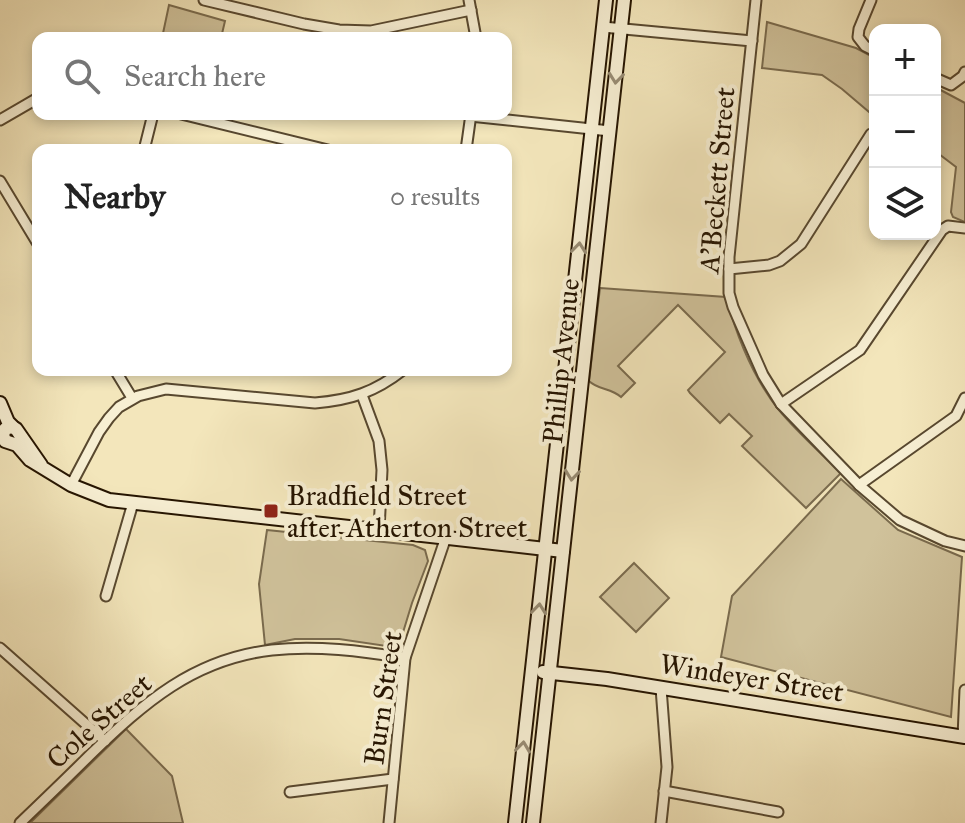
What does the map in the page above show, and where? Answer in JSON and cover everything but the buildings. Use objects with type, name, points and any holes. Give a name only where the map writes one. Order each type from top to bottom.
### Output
[{"type":"main road","name":"Phillip Avenue","points":[[515,823],[606,0]]},
{"type":"main road","name":"Phillip Avenue","points":[[533,823],[624,0]]},
{"type":"main road","points":[[0,403],[8,422],[7,435],[30,460],[71,485],[99,497],[563,551]]},
{"type":"main road","name":"Windeyer Street","points":[[532,671],[661,688],[964,737]]},
{"type":"street","points":[[204,0],[304,24],[371,31],[470,5],[475,32]]},
{"type":"street","name":"A'Beckett Street","points":[[756,0],[729,269],[729,293],[733,307],[763,375],[781,404],[859,485],[900,520],[945,541],[965,546]]},
{"type":"street","points":[[869,48],[858,37],[871,0]]},
{"type":"street","points":[[603,27],[752,41]]},
{"type":"street","points":[[941,81],[951,85],[965,72]]},
{"type":"street","points":[[0,120],[32,101]]},
{"type":"street","points":[[146,144],[152,120]]},
{"type":"street","points":[[206,120],[304,144]]},
{"type":"street","points":[[467,144],[469,120]]},
{"type":"street","points":[[512,120],[610,131]]},
{"type":"street","points":[[729,269],[769,265],[780,261],[801,244],[869,137]]},
{"type":"street","points":[[0,181],[32,234]]},
{"type":"street","points":[[781,404],[860,350],[942,230],[948,226],[965,228]]},
{"type":"street","points":[[119,376],[132,398]]},
{"type":"street","points":[[71,485],[109,418],[132,398],[151,391],[166,389],[315,403],[362,395],[394,376]]},
{"type":"street","points":[[362,395],[379,441],[382,470],[379,530]]},
{"type":"street","points":[[859,485],[960,418],[965,398]]},
{"type":"street","points":[[106,596],[133,503]]},
{"type":"street","name":"Burn Street","points":[[389,823],[405,658],[446,537]]},
{"type":"street","points":[[0,648],[105,741]]},
{"type":"street","name":"Cole Street","points":[[20,823],[133,714],[155,696],[199,671],[235,658],[272,650],[310,648],[405,658]]},
{"type":"street","points":[[661,688],[667,767],[661,823]]},
{"type":"street","points":[[964,737],[965,690]]},
{"type":"street","points":[[290,792],[393,779]]},
{"type":"street","points":[[664,791],[778,812]]},
{"type":"shaded area","points":[[169,5],[225,21],[222,32],[163,32]]},
{"type":"shaded area","points":[[767,22],[856,48],[869,55],[869,112],[822,75],[762,68]]},
{"type":"shaded area","points":[[941,90],[965,103],[965,222],[953,217],[951,212],[956,167],[941,156]]},
{"type":"shaded area","points":[[600,288],[726,297],[747,356],[770,398],[794,427],[841,473],[806,508],[742,446],[752,436],[729,414],[720,423],[690,393],[688,390],[725,352],[678,305],[618,366],[635,383],[621,397],[589,381]]},
{"type":"shaded area","points":[[841,479],[898,530],[962,557],[951,717],[721,657],[732,596]]},
{"type":"shaded area","points":[[267,530],[413,545],[425,550],[428,561],[401,639],[393,647],[339,639],[295,639],[265,645],[259,584]]},
{"type":"shaded area","points":[[634,563],[669,598],[636,632],[600,597]]},
{"type":"shaded area","points":[[126,729],[172,776],[183,823],[30,823]]},
{"type":"place","name":"Bradfield Street after Atherton Street","points":[[271,511]]}]
